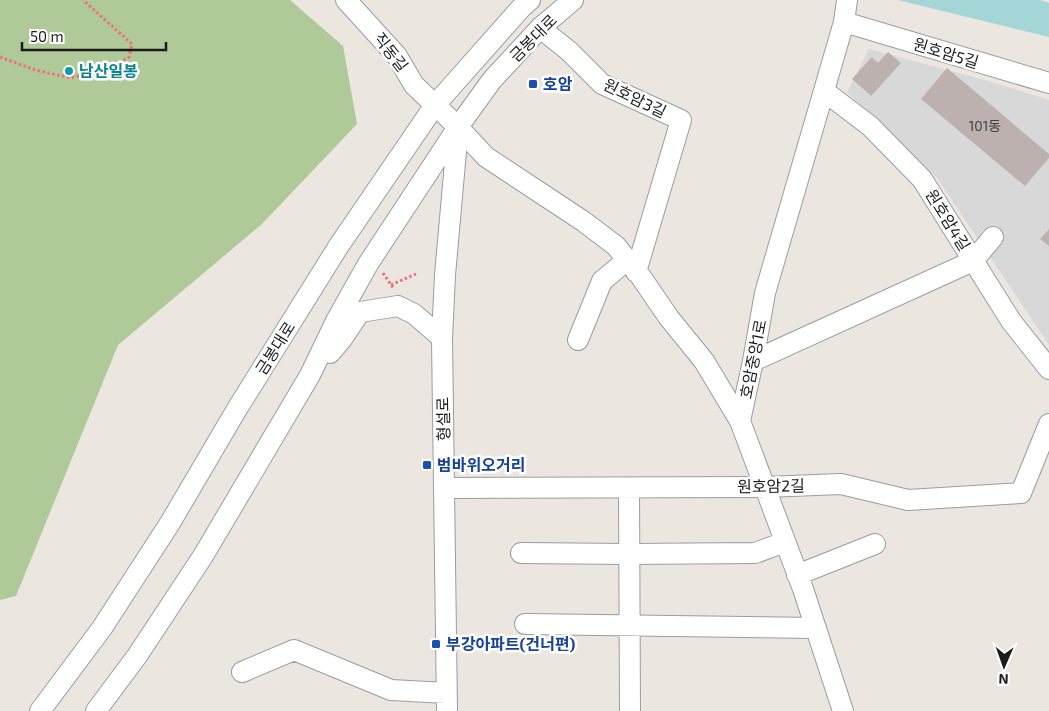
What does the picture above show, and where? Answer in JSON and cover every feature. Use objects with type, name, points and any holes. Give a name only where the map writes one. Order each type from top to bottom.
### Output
[{"type":"street","name":"직동길","points":[[346,0],[397,56],[414,85],[458,127]]},
{"type":"street","name":"금봉대로","points":[[96,711],[137,656],[203,556],[310,375],[336,322],[368,264],[458,127],[492,80],[540,28],[573,0]]},
{"type":"street","name":"호암중앙1로","points":[[843,711],[797,574],[740,421],[766,293],[844,22],[847,0]]},
{"type":"street","name":"금봉대로","points":[[40,711],[102,628],[165,531],[237,409],[338,247],[435,105],[525,4]]},
{"type":"street","name":"원호암5길","points":[[844,22],[1049,83]]},
{"type":"street","name":"원호암3길","points":[[540,28],[569,51],[602,84],[681,120],[631,266]]},
{"type":"street","name":"원호암4길","points":[[824,91],[870,126],[922,179],[1011,321],[1049,370]]},
{"type":"street","points":[[458,127],[486,157],[586,223],[616,246],[669,318],[704,361],[740,421]]},
{"type":"street","name":"형설로","points":[[447,702],[442,338],[458,127]]},
{"type":"street","points":[[753,361],[973,261],[993,237]]},
{"type":"street","points":[[578,340],[602,281],[631,266]]},
{"type":"street","points":[[310,375],[342,339],[360,312],[398,306],[414,314],[442,338]]},
{"type":"street","name":"원호암2길","points":[[444,488],[764,488],[841,484],[908,500],[1021,493],[1049,424]]},
{"type":"street","points":[[629,488],[630,711]]},
{"type":"street","points":[[521,553],[755,553],[785,542]]},
{"type":"street","points":[[797,574],[875,544]]},
{"type":"street","points":[[525,624],[630,627],[816,628]]},
{"type":"street","points":[[242,672],[294,650],[391,690],[447,702]]},
{"type":"path","points":[[0,57],[34,70],[72,78],[112,67],[129,57],[132,44],[83,0]]},
{"type":"path","points":[[382,272],[398,296]]},
{"type":"path","points":[[391,285],[416,274]]},
{"type":"shaded area","points":[[869,49],[992,82],[1049,100],[1049,345],[937,178],[847,92]]},
{"type":"green space","points":[[0,0],[290,0],[343,46],[357,124],[262,224],[118,345],[16,596],[0,600]]},
{"type":"water","points":[[898,0],[1040,0],[1049,3],[1049,37]]},
{"type":"building","points":[[888,52],[901,63],[871,96],[852,79],[872,57],[878,63]]},
{"type":"building","points":[[947,68],[1049,154],[1049,158],[1025,186],[921,99]]},
{"type":"building","points":[[1049,229],[1049,246],[1040,239]]},
{"type":"place","name":"남산일봉","points":[[69,71]]},
{"type":"place","name":"호암","points":[[533,84]]},
{"type":"place","name":"범바위오거리","points":[[427,465]]},
{"type":"place","name":"부강아파트(건너편)","points":[[436,644]]}]
